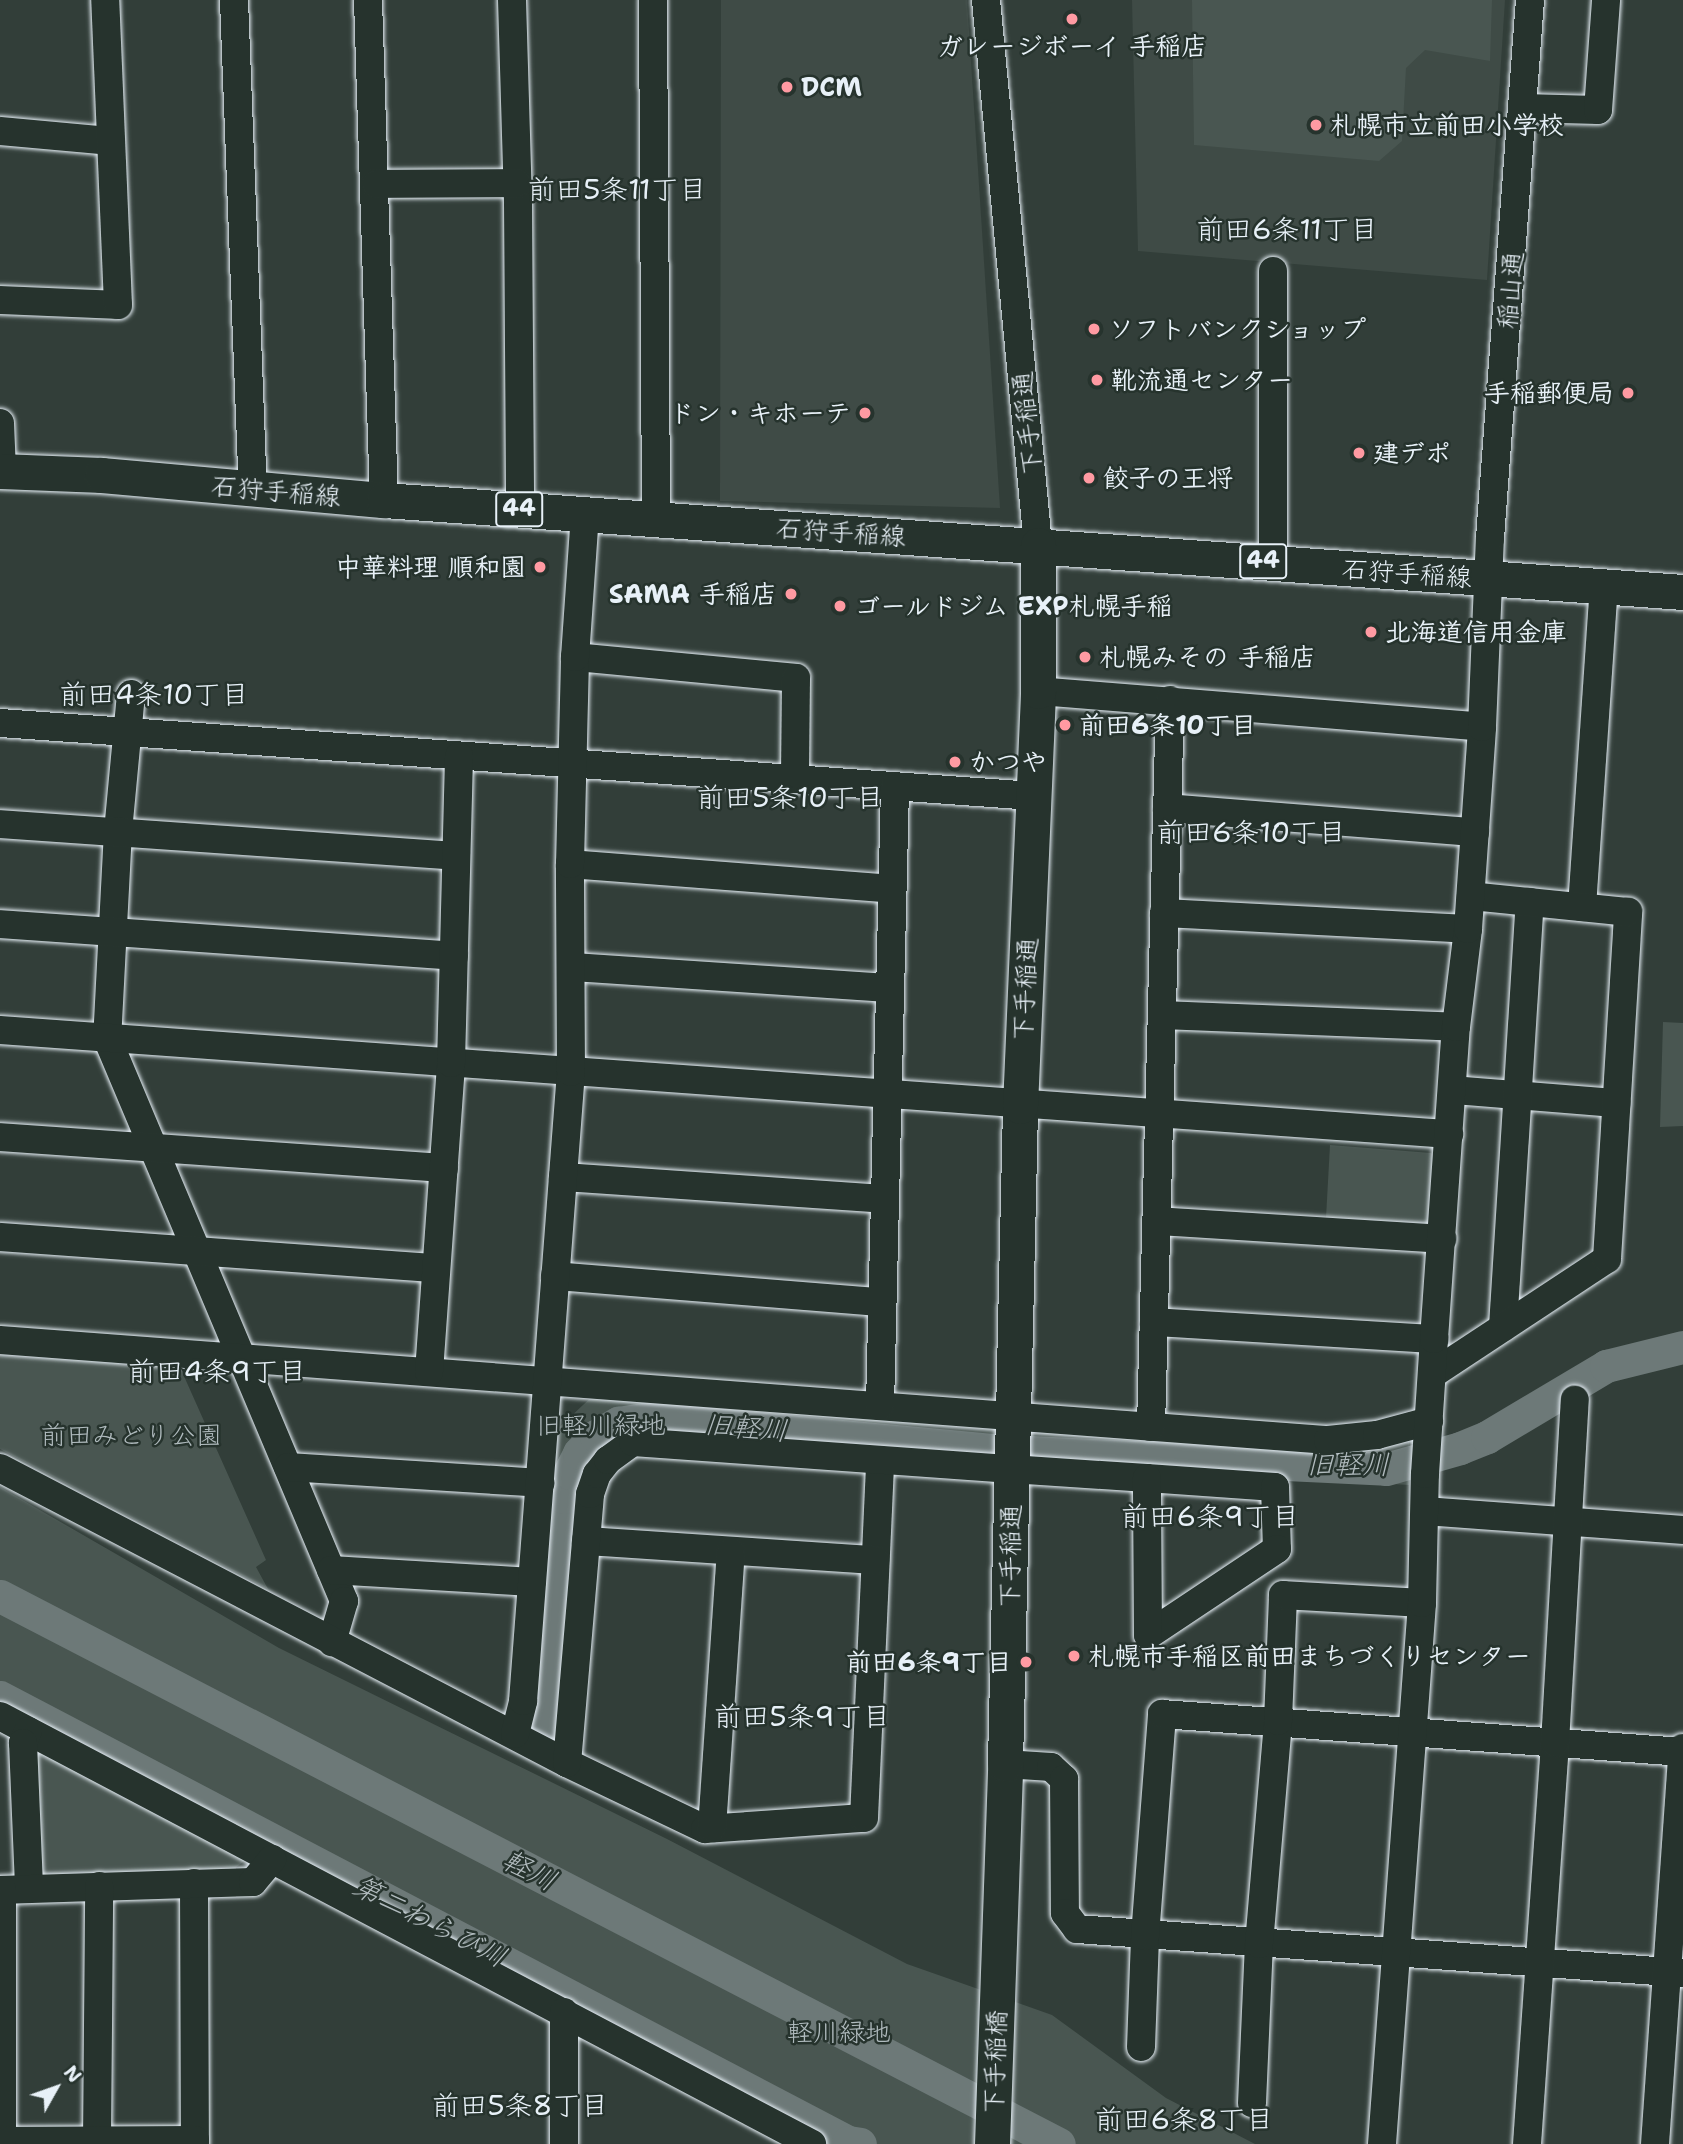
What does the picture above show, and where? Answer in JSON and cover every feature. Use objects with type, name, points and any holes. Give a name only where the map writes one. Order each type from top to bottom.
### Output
[{"type":"main road","name":"石狩手稲線","points":[[1,471],[102,475],[384,500],[1683,593]]},
{"type":"main road","name":"下手稲通","points":[[998,1980],[1020,1105],[1038,691],[1038,545]]},
{"type":"main road","name":"下手稲橋","points":[[992,2144],[998,1980]]},
{"type":"street","points":[[0,300],[118,305],[105,0]]},
{"type":"street","points":[[234,0],[253,489]]},
{"type":"street","points":[[368,0],[376,184],[384,500]]},
{"type":"street","points":[[512,0],[517,183],[520,509]]},
{"type":"street","points":[[653,0],[656,519]]},
{"type":"street","name":"下手稲通","points":[[986,0],[1038,545]]},
{"type":"street","name":"稲山通","points":[[1382,2144],[1410,1733],[1422,1602],[1425,1474],[1434,1373],[1434,1339],[1456,1027],[1471,896],[1488,579],[1530,0]]},
{"type":"street","points":[[1524,108],[1598,110],[1606,0]]},
{"type":"street","points":[[0,131],[109,141]]},
{"type":"street","points":[[376,184],[517,183]]},
{"type":"street","points":[[1273,271],[1273,562]]},
{"type":"street","points":[[0,423],[1,471]]},
{"type":"street","points":[[515,1734],[523,1701],[570,1072],[570,864],[575,657],[585,513]]},
{"type":"street","points":[[1581,907],[1604,587]]},
{"type":"street","points":[[575,657],[796,678],[795,779]]},
{"type":"street","points":[[1038,691],[1482,727]]},
{"type":"street","points":[[131,694],[118,831],[107,1038],[344,1601],[332,1642]]},
{"type":"street","points":[[1151,1427],[1170,700]]},
{"type":"street","points":[[0,723],[1034,796]]},
{"type":"street","points":[[429,1372],[451,1063],[459,756]]},
{"type":"street","points":[[880,1406],[895,786]]},
{"type":"street","points":[[1167,808],[1475,832]]},
{"type":"street","points":[[0,824],[456,856]]},
{"type":"street","points":[[570,864],[892,889]]},
{"type":"street","points":[[1434,1373],[1607,1259],[1628,912],[1471,896]]},
{"type":"street","points":[[1503,1327],[1530,902]]},
{"type":"street","points":[[1164,913],[1468,929]]},
{"type":"street","points":[[0,924],[454,956]]},
{"type":"street","points":[[572,967],[889,988]]},
{"type":"street","points":[[1162,1014],[1456,1027]]},
{"type":"street","points":[[0,1030],[887,1096],[1449,1134]]},
{"type":"street","points":[[1453,1090],[1616,1103]]},
{"type":"street","points":[[0,1137],[444,1168]]},
{"type":"street","points":[[563,1177],[884,1199]]},
{"type":"street","points":[[1157,1221],[1442,1239]]},
{"type":"street","points":[[0,1237],[436,1268]]},
{"type":"street","points":[[555,1276],[881,1302]]},
{"type":"street","points":[[1154,1322],[1434,1339]]},
{"type":"street","points":[[0,1340],[1328,1440],[1429,1427]]},
{"type":"street","points":[[1527,2144],[1555,1743],[1575,1400]]},
{"type":"street","points":[[568,1763],[590,1494],[597,1474],[608,1460],[633,1442],[880,1460],[1147,1478],[1275,1487],[1277,1549],[1148,1635],[1147,1478]]},
{"type":"street","points":[[0,1468],[568,1763],[705,1829],[864,1818],[880,1460]]},
{"type":"street","points":[[288,1467],[540,1483]]},
{"type":"street","points":[[1425,1511],[1683,1530]]},
{"type":"street","points":[[586,1541],[875,1560]]},
{"type":"street","points":[[712,1828],[731,1552]]},
{"type":"street","points":[[331,1570],[532,1582]]},
{"type":"street","points":[[1252,2103],[1259,1944],[1278,1721],[1283,1595],[1422,1602]]},
{"type":"street","points":[[1141,2047],[1145,1936],[1162,1714],[1683,1750],[1674,1973],[1655,2144]]},
{"type":"street","points":[[0,1716],[807,2142]]},
{"type":"street","points":[[28,1731],[23,1743],[11,1890],[1,2141],[195,2142],[194,1883]]},
{"type":"street","points":[[1005,1764],[1051,1767],[1064,1779],[1065,1913],[1077,1929],[1674,1973]]},
{"type":"street","points":[[11,1890],[253,1882],[272,1859]]},
{"type":"street","points":[[97,2140],[99,1886]]},
{"type":"street","points":[[564,2012],[564,2144]]},
{"type":"shaded area","points":[[721,0],[967,0],[1000,508],[720,501]]},
{"type":"shaded area","name":"札幌市立前田小学校","points":[[1132,0],[1505,0],[1487,280],[1138,251]]},
{"type":"green space","points":[[1192,0],[1492,0],[1490,61],[1425,50],[1406,68],[1402,141],[1379,161],[1194,145]]},
{"type":"green space","points":[[1663,1022],[1683,1023],[1683,1126],[1660,1127]]},
{"type":"green space","points":[[1330,1145],[1431,1153],[1438,1159],[1430,1221],[1425,1226],[1326,1218]]},
{"type":"green space","name":"前田みどり公園","points":[[0,1350],[179,1365],[266,1560],[256,1567],[268,1589],[0,1449]]},
{"type":"green space","name":"旧軽川緑地","points":[[600,1389],[1409,1431],[1409,1485],[630,1436],[597,1466],[563,1751],[523,1725],[550,1436]]},
{"type":"green space","name":"軽川緑地","points":[[0,1487],[279,1648],[667,1839],[907,1964],[1052,2015],[1166,2098],[1255,2144],[868,2144],[800,2117],[0,1694]]},
{"type":"green space","points":[[41,1752],[248,1858],[234,1869],[36,1875],[32,1759]]},
{"type":"waterway","name":"旧軽川","points":[[1029,1452],[1386,1469],[1460,1448],[1487,1437],[1606,1366],[1683,1347]]},
{"type":"waterway","name":"旧軽川","points":[[549,1730],[545,1717],[563,1497],[569,1473],[579,1453],[596,1436],[618,1423],[648,1418],[995,1450]]},
{"type":"waterway","name":"軽川","points":[[0,1596],[1059,2144]]},
{"type":"waterway","name":"第二わらび川","points":[[0,1697],[848,2142],[860,2144]]},
{"type":"place","name":"ガレージボーイ 手稲店","points":[[1072,19]]},
{"type":"place","name":"DCM","points":[[787,87]]},
{"type":"place","name":"札幌市立前田小学校","points":[[1316,125]]},
{"type":"place","name":"ソフトバンクショップ","points":[[1094,329]]},
{"type":"place","name":"靴流通センター","points":[[1097,380]]},
{"type":"place","name":"手稲郵便局","points":[[1628,393]]},
{"type":"place","name":"ドン・キホーテ","points":[[865,413]]},
{"type":"place","name":"建デポ","points":[[1359,453]]},
{"type":"place","name":"餃子の王将","points":[[1089,478]]},
{"type":"place","name":"中華料理 順和園","points":[[540,567]]},
{"type":"place","name":"SAMA 手稲店","points":[[791,594]]},
{"type":"place","name":"ゴールドジム EXP札幌手稲","points":[[840,606]]},
{"type":"place","name":"北海道信用金庫","points":[[1371,632]]},
{"type":"place","name":"札幌みその 手稲店","points":[[1085,657]]},
{"type":"place","name":"前田6条10丁目","points":[[1065,725]]},
{"type":"place","name":"かつや","points":[[955,762]]},
{"type":"place","name":"札幌市手稲区前田まちづくりセンター","points":[[1074,1656]]},
{"type":"place","name":"前田6条9丁目","points":[[1026,1662]]},
{"type":"district","name":"前田5条11丁目","points":[[617,189]]},
{"type":"district","name":"前田6条11丁目","points":[[1287,229]]},
{"type":"district","name":"前田4条10丁目","points":[[154,694]]},
{"type":"district","name":"前田5条10丁目","points":[[790,797]]},
{"type":"district","name":"前田6条10丁目","points":[[1251,832]]},
{"type":"district","name":"前田4条9丁目","points":[[217,1371]]},
{"type":"district","name":"前田6条9丁目","points":[[1210,1516]]},
{"type":"district","name":"前田5条9丁目","points":[[802,1716]]},
{"type":"district","name":"前田5条8丁目","points":[[520,2105]]},
{"type":"district","name":"前田6条8丁目","points":[[1184,2119]]}]
